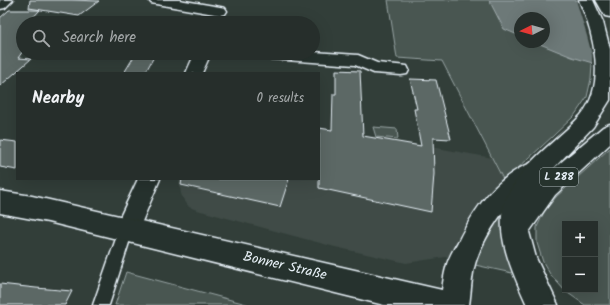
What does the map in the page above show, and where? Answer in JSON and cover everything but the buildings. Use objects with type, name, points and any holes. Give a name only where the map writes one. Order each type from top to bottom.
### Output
[{"type":"main road","name":"L 288","points":[[454,305],[460,267],[479,226],[491,208],[510,188],[538,169],[587,121],[602,99],[605,83],[602,45],[597,27],[586,0]]},
{"type":"main road","points":[[603,0],[610,13]]},
{"type":"main road","name":"L 288","points":[[516,228],[547,188],[610,132]]},
{"type":"main road","name":"L 288","points":[[538,169],[522,192],[516,206],[516,228],[519,246],[526,268],[543,305]]},
{"type":"main road","name":"Bonner Straße","points":[[0,202],[29,205],[126,230],[357,283],[443,305]]},
{"type":"street","points":[[0,5],[6,0]]},
{"type":"street","points":[[156,0],[220,11]]},
{"type":"street","points":[[320,57],[358,60],[374,68],[401,70]]},
{"type":"street","points":[[194,72],[200,60]]},
{"type":"street","points":[[126,230],[149,180]]},
{"type":"lane","points":[[101,305],[126,230]]},
{"type":"shaded area","points":[[388,0],[576,0],[592,65],[591,79],[587,97],[574,116],[504,181],[442,61],[397,58]]},
{"type":"shaded area","points":[[489,0],[610,0],[610,68],[572,57],[550,48],[550,12],[514,12],[514,33],[504,29]]},
{"type":"shaded area","points":[[320,127],[493,158],[504,181],[471,215],[452,256],[406,263],[335,247],[197,210],[189,207],[181,194],[179,180],[320,180]]},
{"type":"shaded area","points":[[373,127],[397,129],[398,139],[376,137]]},
{"type":"shaded area","points":[[610,148],[610,305],[585,305],[568,293],[598,293],[598,221],[562,221],[562,288],[550,274],[543,262],[537,243],[537,227],[544,212],[556,197]]},
{"type":"shaded area","points":[[497,209],[503,212],[512,273],[475,265]]},
{"type":"shaded area","points":[[126,272],[250,305],[115,305]]},
{"type":"pier","points":[[576,0],[610,0],[610,70],[592,65],[592,55]]}]
